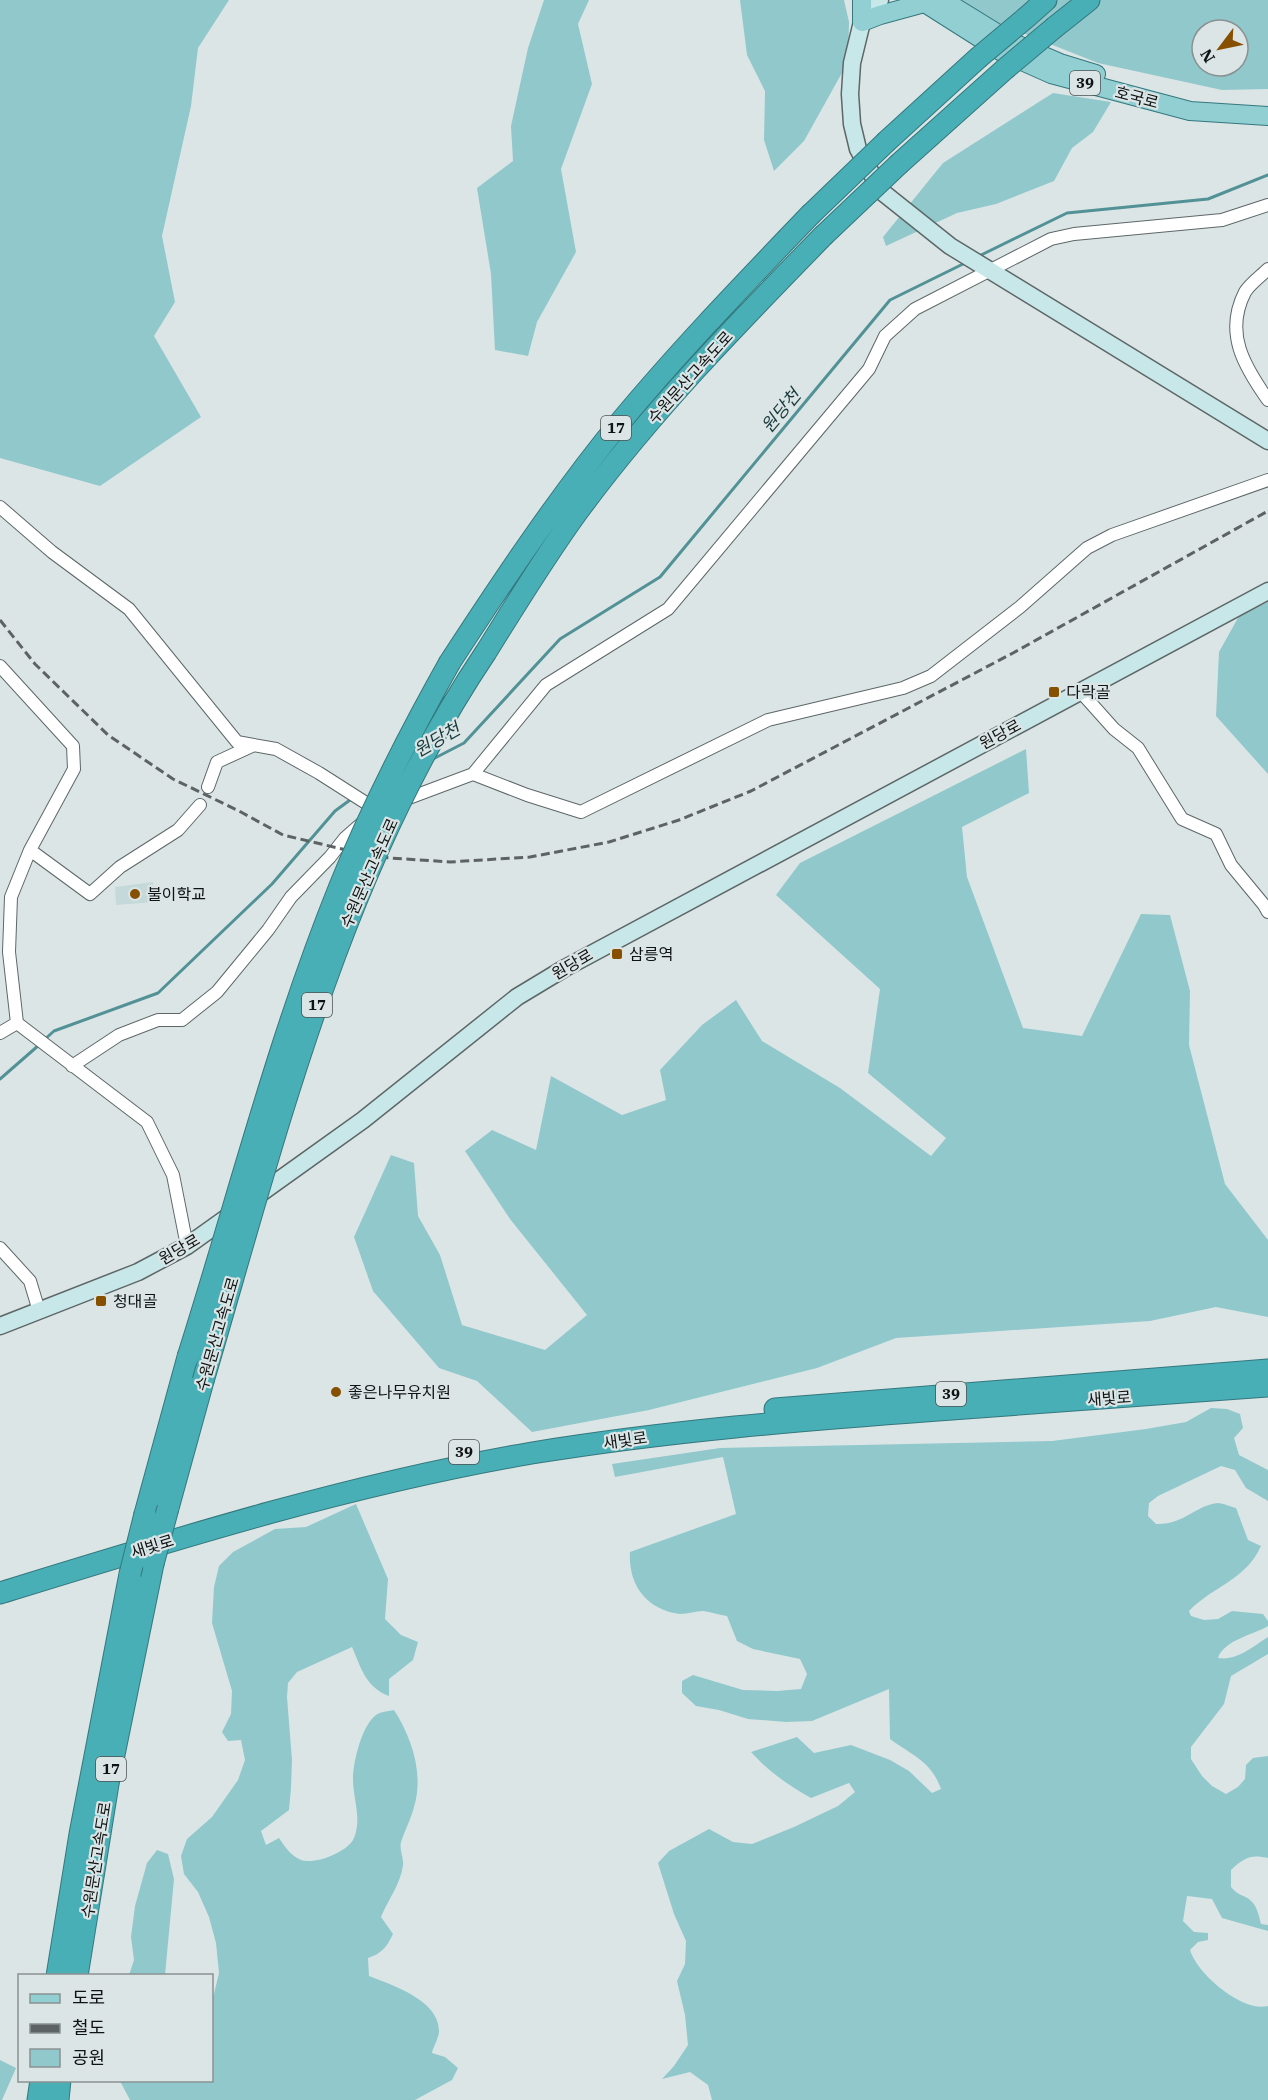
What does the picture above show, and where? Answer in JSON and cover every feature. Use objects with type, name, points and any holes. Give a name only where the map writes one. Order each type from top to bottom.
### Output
[{"type":"highway","name":"수원문산고속도로","points":[[57,1974],[84,1812],[130,1574],[188,1357],[292,1018],[329,915],[373,809],[401,752],[450,662],[534,537],[623,419],[721,309],[810,215],[978,58],[1046,0]]},
{"type":"highway","name":"수원문산고속도로","points":[[77,1974],[108,1784],[153,1564],[203,1381],[286,1100],[337,947],[358,895],[413,777],[461,689],[549,553],[608,472],[691,375],[822,236],[900,163],[1005,69],[1081,6],[1093,0]]},
{"type":"highway","name":"새빛로","points":[[613,1435],[824,1404],[1268,1370]]},
{"type":"highway","name":"새빛로","points":[[0,1578],[320,1492],[407,1464],[531,1439],[613,1435],[1268,1386]]},
{"type":"highway","name":"새빛로","points":[[0,1593],[207,1523]]},
{"type":"highway","points":[[38,2100],[56,2089]]},
{"type":"main road","points":[[861,0],[861,22],[852,63],[850,94],[852,124],[858,149],[881,191],[950,246],[1268,441]]},
{"type":"main road","points":[[861,22],[880,0]]},
{"type":"main road","name":"호국로","points":[[943,0],[1011,42],[1060,63],[1189,99],[1268,103]]},
{"type":"main road","points":[[861,22],[922,2]]},
{"type":"main road","name":"호국로","points":[[922,2],[1002,52],[1051,74],[1190,111],[1268,116]]},
{"type":"main road","name":"원당로","points":[[0,1326],[138,1272],[187,1246],[363,1120],[518,997],[546,980],[1268,591]]},
{"type":"street","points":[[72,1066],[119,1035],[158,1020],[182,1020],[217,992],[268,930],[291,897],[374,808],[473,774],[546,686],[668,609],[869,369],[885,336],[915,309],[1051,238],[1222,220],[1268,205]]},
{"type":"street","points":[[1268,269],[1246,291],[1235,328],[1240,355],[1268,400]]},
{"type":"street","points":[[473,774],[527,795],[581,812],[768,720],[903,688],[931,676],[1020,607],[1087,548],[1112,535],[1268,480]]},
{"type":"street","points":[[0,507],[52,552],[129,609],[237,742],[276,749],[374,808]]},
{"type":"street","points":[[0,666],[74,746],[74,769],[30,850],[11,897],[9,952],[20,1025],[147,1122],[173,1175],[187,1246]]},
{"type":"street","points":[[1080,691],[1114,729],[1138,748],[1182,819],[1216,834],[1231,865],[1268,912]]},
{"type":"street","points":[[208,787],[217,762],[254,745]]},
{"type":"street","points":[[30,850],[90,894],[120,867],[178,830],[200,805]]},
{"type":"street","points":[[0,1033],[20,1025]]},
{"type":"street","points":[[0,1248],[30,1281],[39,1311]]},
{"type":"shaded area","name":"불이학교","points":[[153,882],[155,902],[116,905],[115,887]]},
{"type":"green space","points":[[0,0],[229,0],[198,48],[191,106],[162,236],[175,302],[154,336],[201,417],[100,486],[0,458]]},
{"type":"green space","points":[[544,0],[589,0],[578,24],[592,84],[561,169],[576,252],[537,322],[528,356],[495,350],[491,274],[477,188],[513,161],[511,126],[528,48]]},
{"type":"green space","points":[[740,0],[844,0],[849,22],[848,62],[804,141],[774,171],[764,140],[765,91],[747,55]]},
{"type":"green space","points":[[962,0],[1268,0],[1268,89],[1222,90],[1098,63],[992,21]]},
{"type":"green space","points":[[1053,93],[1111,102],[1093,132],[1072,148],[1054,181],[996,204],[957,213],[886,246],[883,237],[943,163]]},
{"type":"green space","points":[[1268,602],[1268,774],[1216,716],[1219,652],[1239,616]]},
{"type":"green space","points":[[1026,749],[1029,793],[962,827],[967,877],[1023,1028],[1082,1036],[1141,914],[1170,915],[1190,991],[1189,1045],[1225,1184],[1268,1240],[1268,1317],[1216,1307],[1150,1321],[896,1338],[817,1368],[649,1410],[532,1432],[477,1381],[439,1368],[373,1291],[354,1237],[391,1155],[414,1163],[418,1216],[440,1255],[462,1325],[545,1350],[587,1315],[510,1219],[465,1151],[492,1130],[536,1150],[551,1076],[622,1115],[666,1100],[660,1070],[702,1025],[736,1000],[762,1041],[840,1088],[931,1156],[946,1138],[868,1073],[880,989],[776,895],[800,863]]},
{"type":"green space","points":[[1211,1408],[1227,1409],[1240,1414],[1243,1428],[1234,1438],[1239,1455],[1268,1470],[1268,1501],[1246,1488],[1235,1470],[1221,1466],[1158,1496],[1149,1503],[1148,1516],[1156,1524],[1166,1523],[1203,1507],[1222,1504],[1236,1508],[1248,1540],[1261,1546],[1247,1567],[1189,1611],[1191,1616],[1204,1620],[1218,1619],[1232,1611],[1263,1614],[1268,1621],[1268,1626],[1233,1642],[1221,1652],[1218,1658],[1232,1657],[1268,1637],[1268,1654],[1231,1676],[1224,1704],[1191,1747],[1191,1759],[1212,1786],[1226,1794],[1238,1787],[1245,1779],[1246,1765],[1253,1758],[1268,1756],[1268,1858],[1256,1856],[1240,1862],[1231,1870],[1231,1887],[1253,1903],[1258,1911],[1261,1924],[1268,1925],[1268,1931],[1222,1918],[1212,1899],[1187,1896],[1183,1921],[1194,1932],[1208,1933],[1208,1940],[1198,1942],[1190,1950],[1194,1960],[1211,1980],[1222,1990],[1246,2004],[1258,2007],[1268,2006],[1268,2100],[712,2100],[708,2085],[690,2072],[662,2079],[688,2045],[685,2015],[677,1981],[685,1964],[686,1941],[674,1914],[658,1863],[669,1851],[709,1829],[733,1842],[752,1844],[838,1806],[855,1792],[849,1783],[811,1798],[779,1778],[751,1752],[797,1737],[814,1753],[851,1745],[890,1760],[909,1771],[932,1793],[941,1789],[927,1765],[890,1739],[889,1689],[812,1721],[786,1722],[748,1719],[696,1706],[682,1693],[682,1681],[693,1675],[743,1690],[777,1691],[801,1689],[807,1674],[800,1659],[753,1649],[737,1641],[727,1616],[703,1611],[680,1614],[658,1607],[642,1594],[632,1575],[630,1552],[736,1514],[723,1457],[615,1477],[612,1464],[720,1448],[1052,1441],[1186,1422]]},
{"type":"green space","points":[[356,1504],[388,1579],[385,1619],[401,1635],[418,1642],[413,1660],[389,1679],[389,1696],[369,1682],[352,1647],[297,1672],[288,1683],[287,1697],[292,1760],[289,1810],[261,1831],[266,1845],[279,1838],[294,1856],[307,1861],[330,1856],[351,1843],[357,1823],[353,1779],[359,1744],[371,1720],[378,1714],[394,1710],[406,1732],[415,1757],[417,1795],[401,1842],[402,1872],[381,1917],[393,1934],[383,1949],[368,1958],[369,1976],[401,1989],[423,2002],[437,2020],[439,2031],[432,2053],[445,2057],[458,2068],[452,2080],[415,2100],[130,2100],[121,2082],[213,2082],[213,1998],[219,1973],[216,1943],[209,1917],[198,1892],[184,1874],[181,1856],[187,1839],[212,1817],[238,1780],[245,1760],[241,1740],[228,1741],[222,1732],[231,1714],[232,1691],[212,1623],[214,1587],[219,1566],[233,1552],[275,1529],[306,1527]]},
{"type":"green space","points":[[157,1850],[168,1854],[174,1879],[165,1974],[129,1974],[134,1960],[131,1937],[135,1906],[147,1863]]},
{"type":"green space","points":[[0,2060],[16,2068],[2,2100],[0,2100]]},
{"type":"waterway","name":"원당천","points":[[979,256],[1067,213],[1208,199],[1268,175]]},
{"type":"waterway","name":"원당천","points":[[433,759],[464,743],[560,639],[660,577],[890,300],[965,263]]},
{"type":"waterway","name":"원당천","points":[[44,1040],[54,1031],[158,993],[272,884],[335,811],[350,800]]},
{"type":"waterway","name":"원당천","points":[[0,1079],[39,1045]]},
{"type":"railway","points":[[0,620],[35,664],[108,735],[173,779],[283,835],[376,857],[450,862],[530,857],[609,842],[679,820],[751,791],[1013,653],[1268,511]]},
{"type":"place","name":"다락골","points":[[1054,692]]},
{"type":"place","name":"불이학교","points":[[135,894]]},
{"type":"place","name":"삼릉역","points":[[617,954]]},
{"type":"place","name":"청대골","points":[[101,1301]]},
{"type":"place","name":"좋은나무유치원","points":[[336,1392]]}]
